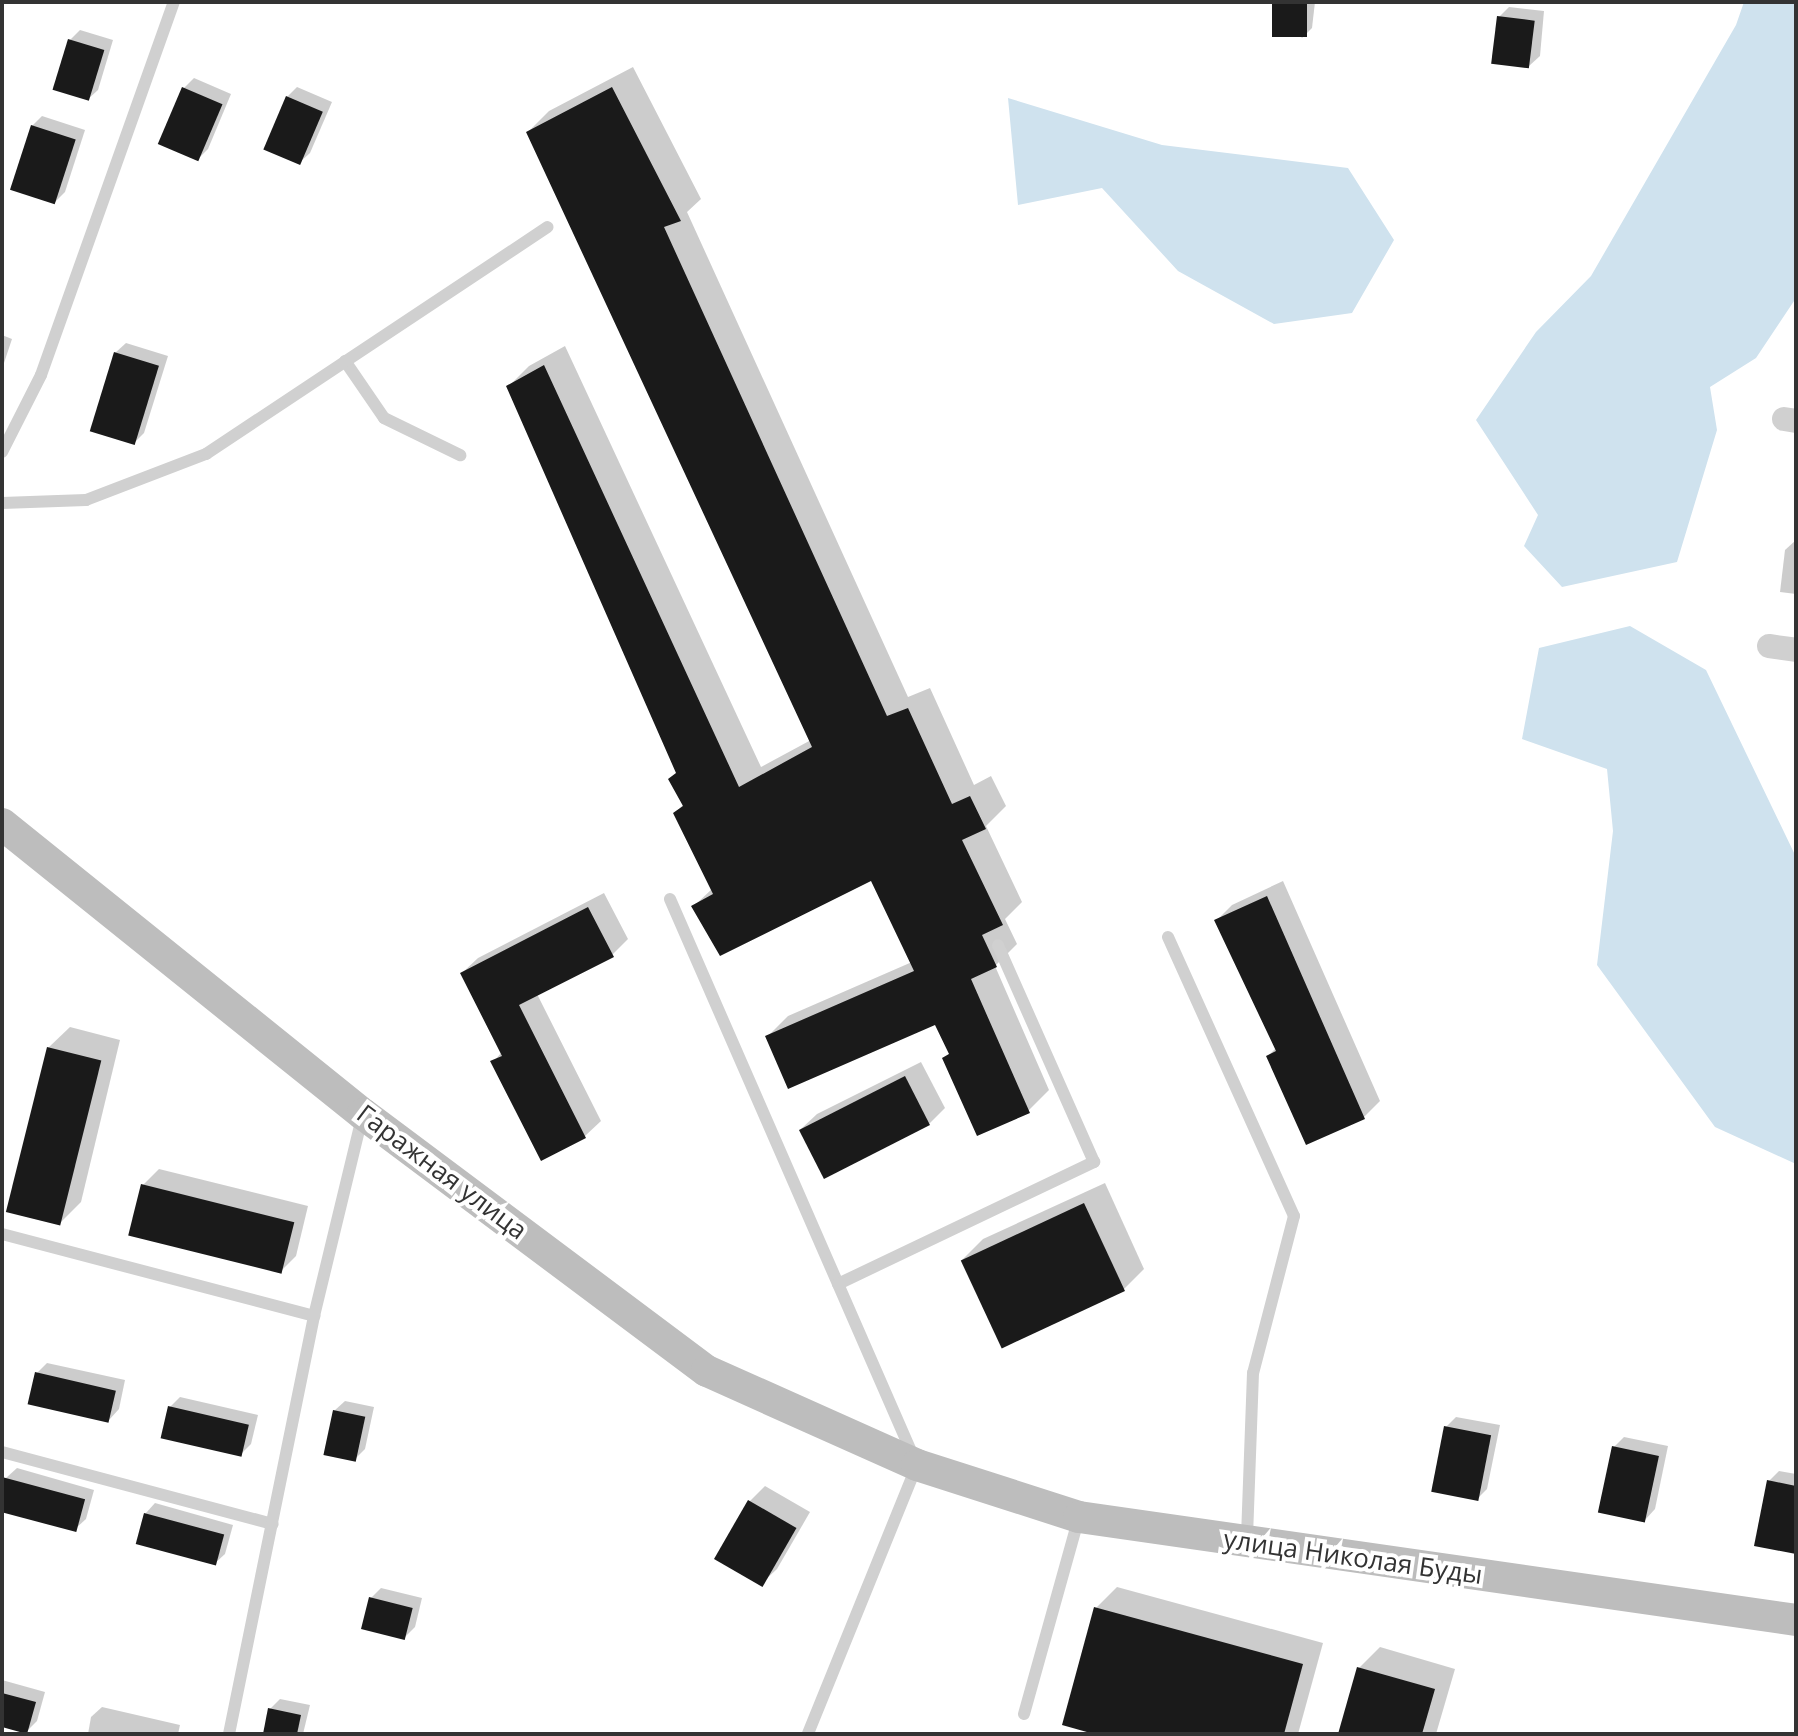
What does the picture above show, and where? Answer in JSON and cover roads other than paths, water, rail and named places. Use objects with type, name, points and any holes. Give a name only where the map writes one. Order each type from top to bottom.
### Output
[{"type":"street","points":[[1769,646],[1796,650]]},
{"type":"street","name":"Гаражная улица","points":[[2,824],[363,1114],[707,1371],[917,1465]]},
{"type":"street","name":"улица Николая Буды","points":[[917,1465],[1079,1517],[1796,1620]]},
{"type":"lane","points":[[2,452],[46,362],[174,2]]},
{"type":"lane","points":[[2,503],[86,500],[206,454],[548,227]]},
{"type":"lane","points":[[345,361],[384,418],[460,455]]},
{"type":"lane","points":[[670,899],[917,1465],[808,1734]]},
{"type":"lane","points":[[1168,937],[1294,1216],[1253,1373],[1247,1542]]},
{"type":"lane","points":[[838,1284],[1094,1162],[998,945]]},
{"type":"lane","points":[[229,1734],[314,1316],[363,1114]]},
{"type":"lane","points":[[2,1234],[314,1316]]},
{"type":"lane","points":[[2,1452],[273,1524]]},
{"type":"lane","points":[[1024,1714],[1079,1517]]},
{"type":"water","points":[[1744,2],[1796,2],[1796,298],[1756,358],[1710,387],[1717,430],[1677,562],[1562,587],[1524,546],[1538,515],[1476,420],[1536,332],[1591,276],[1736,25]]},
{"type":"water","points":[[1008,98],[1162,145],[1348,168],[1394,240],[1352,313],[1274,324],[1178,271],[1102,188],[1018,205]]},
{"type":"water","points":[[1630,626],[1706,670],[1796,857],[1796,1164],[1715,1127],[1597,965],[1613,831],[1607,769],[1522,739],[1539,648]]}]
